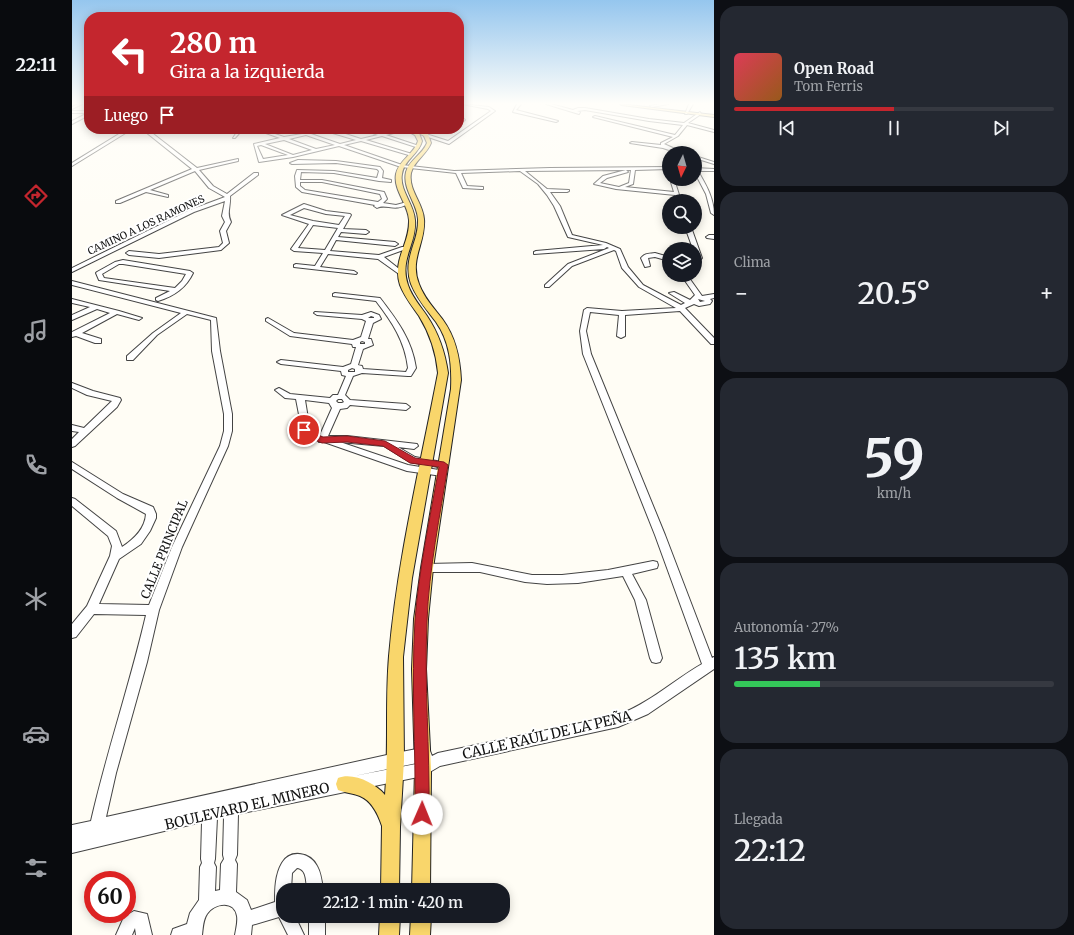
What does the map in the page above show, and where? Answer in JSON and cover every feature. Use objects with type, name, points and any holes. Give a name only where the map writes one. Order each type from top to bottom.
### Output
[{"type":"main road","points":[[390,883],[391,827],[396,767],[396,657],[405,578],[442,386],[442,359],[434,333],[404,286],[400,266],[400,246],[411,230],[402,210],[399,182],[410,155],[417,148]]},
{"type":"main road","points":[[406,167],[426,148]]},
{"type":"main road","points":[[406,167],[408,179],[421,218],[420,233],[412,260],[412,277],[422,300],[449,337],[457,362],[456,389],[427,568],[421,619],[420,669],[423,762],[421,883]]},
{"type":"main road","points":[[344,784],[360,787],[374,795],[384,808],[391,827]]},
{"type":"main road","points":[[389,935],[390,923]]},
{"type":"main road","points":[[420,923],[420,935]]},
{"type":"street","points":[[72,165],[100,148]]},
{"type":"street","points":[[129,253],[159,256],[222,248],[226,243],[223,231],[228,222],[225,216],[228,197],[210,187],[196,170],[168,148]]},
{"type":"street","points":[[256,148],[261,161],[294,156],[329,148]]},
{"type":"street","points":[[272,148],[294,156]]},
{"type":"street","points":[[307,148],[316,151]]},
{"type":"street","points":[[348,148],[406,167],[458,172],[550,169],[662,169]]},
{"type":"street","points":[[386,148],[410,155]]},
{"type":"street","points":[[118,202],[184,173],[234,159]]},
{"type":"street","points":[[702,159],[714,162]]},
{"type":"street","points":[[300,189],[298,187],[296,176],[299,171],[299,163],[336,162],[378,168],[381,171],[379,180]]},
{"type":"street","points":[[639,168],[608,176],[596,184],[598,186],[677,194],[674,186]]},
{"type":"street","points":[[702,169],[714,170]]},
{"type":"street","points":[[616,188],[630,185],[633,170]]},
{"type":"street","points":[[299,171],[334,172],[388,182]]},
{"type":"street","points":[[522,171],[533,178],[546,190],[558,208],[570,236],[613,247],[620,252],[625,268],[641,286],[681,308],[714,342]]},
{"type":"street","points":[[458,172],[465,187],[481,188]]},
{"type":"street","name":"CAMINO A LOS RAMONES","points":[[72,270],[192,212],[228,197],[256,174]]},
{"type":"street","points":[[297,181],[322,181],[382,193],[385,198],[378,206]]},
{"type":"street","points":[[702,185],[714,213]]},
{"type":"street","points":[[293,191],[300,189],[342,199],[402,210]]},
{"type":"street","points":[[146,190],[166,196]]},
{"type":"street","points":[[546,190],[567,191]]},
{"type":"street","points":[[317,268],[334,238],[340,228],[348,215],[326,212],[304,206],[285,215],[312,223],[340,228],[366,232]]},
{"type":"street","points":[[312,223],[294,249],[380,257],[400,246]]},
{"type":"street","points":[[334,238],[400,246]]},
{"type":"street","points":[[536,253],[613,247]]},
{"type":"street","points":[[547,286],[570,266],[613,247]]},
{"type":"street","points":[[647,266],[644,258],[646,256],[662,257]]},
{"type":"street","points":[[380,257],[401,273]]},
{"type":"street","points":[[158,299],[177,290],[181,288],[190,273],[123,262],[117,263],[100,273],[101,279],[177,290]]},
{"type":"street","points":[[296,266],[354,273]]},
{"type":"street","points":[[688,282],[697,300]]},
{"type":"street","name":"CALLE PRINCIPAL","points":[[72,283],[164,308],[209,317],[214,321],[216,351],[228,414],[228,431],[224,446],[177,547],[153,610],[97,825],[96,840]]},
{"type":"street","points":[[120,295],[137,284]]},
{"type":"street","points":[[672,293],[697,300]]},
{"type":"street","points":[[335,294],[378,299],[404,335],[412,359],[412,371],[404,375],[348,366],[341,396]]},
{"type":"street","points":[[712,665],[584,344],[583,331],[587,310],[622,313],[681,308],[697,300],[714,296]]},
{"type":"street","points":[[268,320],[292,335],[366,347],[370,343],[364,339],[369,318],[378,299]]},
{"type":"street","points":[[72,301],[139,318]]},
{"type":"street","points":[[72,318],[96,307]]},
{"type":"street","points":[[74,334],[117,312]]},
{"type":"street","points":[[130,358],[155,334],[186,312]]},
{"type":"street","points":[[317,313],[369,318]]},
{"type":"street","points":[[621,336],[622,313]]},
{"type":"street","points":[[74,334],[98,341]]},
{"type":"street","points":[[357,368],[358,345]]},
{"type":"street","points":[[281,362],[347,372]]},
{"type":"street","points":[[72,385],[117,400],[114,405],[72,444]]},
{"type":"street","points":[[279,390],[285,395],[335,403],[344,406],[348,402],[406,407]]},
{"type":"street","points":[[322,440],[335,403],[334,398],[341,396],[347,398],[348,402]]},
{"type":"street","points":[[300,398],[305,431],[322,440],[407,468],[426,467],[443,469]]},
{"type":"street","points":[[72,428],[85,431]]},
{"type":"street","points":[[322,440],[347,439],[414,446]]},
{"type":"street","points":[[385,444],[426,467]]},
{"type":"street","points":[[72,464],[120,496],[152,512],[152,518],[136,544],[115,556]]},
{"type":"street","points":[[72,501],[112,534],[117,546],[115,556],[91,609],[72,633]]},
{"type":"street","points":[[427,568],[445,569],[472,567],[534,579],[590,577],[626,572],[653,564]]},
{"type":"street","points":[[626,572],[640,600],[656,658]]},
{"type":"street","points":[[91,609],[153,610]]},
{"type":"street","name":"CALLE RAÚL DE LA PEÑA","points":[[423,762],[438,760],[634,716],[712,665]]},
{"type":"street","name":"BOULEVARD EL MINERO","points":[[72,832],[97,825],[423,762]]},
{"type":"street","name":"BOULEVARD EL MINERO","points":[[72,846],[231,808],[344,784],[396,767]]},
{"type":"street","points":[[228,895],[231,808]]},
{"type":"street","points":[[207,902],[210,814]]},
{"type":"street","points":[[284,883],[287,868],[291,863],[297,860],[304,861],[309,866],[312,872],[314,883]]},
{"type":"street","points":[[188,933],[207,902],[221,895],[228,895],[235,898],[240,903],[246,919],[243,935]]},
{"type":"street","points":[[246,919],[276,910]]},
{"type":"street","points":[[124,935],[131,920],[137,918],[141,920],[143,924],[144,935]]},
{"type":"street","points":[[291,923],[296,935]]},
{"type":"street","points":[[317,923],[317,935]]},
{"type":"route","points":[[304,430],[306,433],[322,440],[347,439],[385,444],[418,462],[444,465],[427,568],[421,619],[420,669],[423,769],[422,814]]}]
